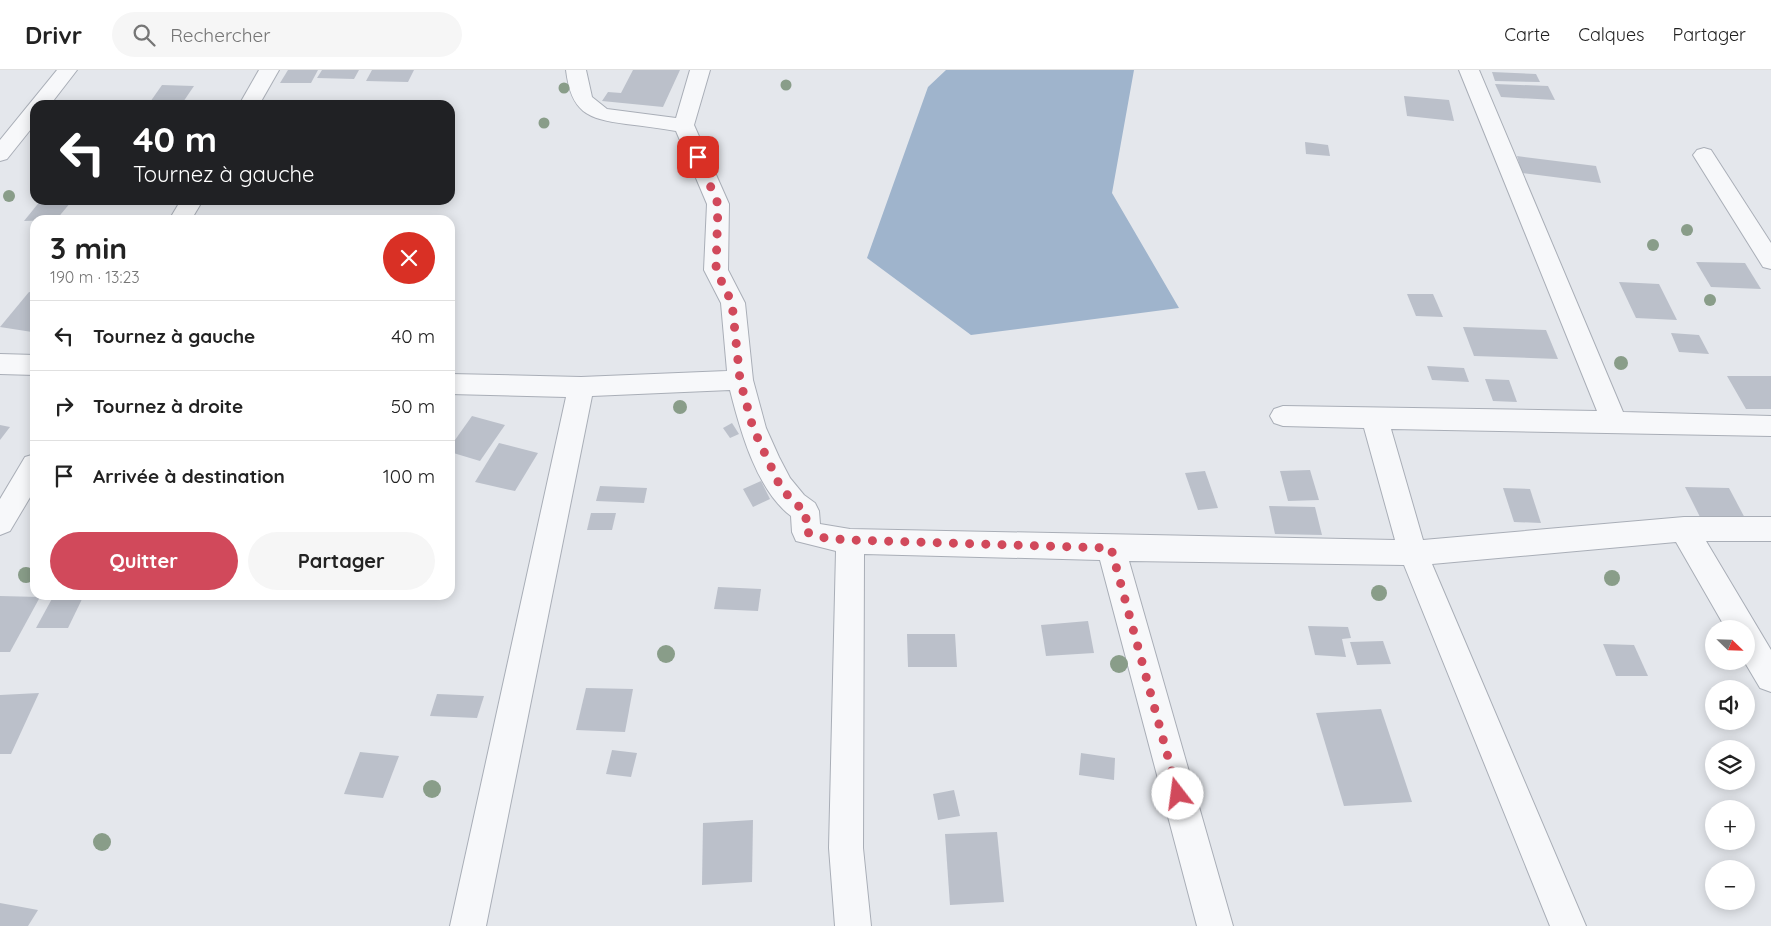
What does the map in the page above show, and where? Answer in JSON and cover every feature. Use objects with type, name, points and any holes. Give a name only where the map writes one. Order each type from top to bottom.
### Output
[{"type":"street","points":[[43,100],[67,70]]},
{"type":"street","points":[[252,100],[269,70]]},
{"type":"street","points":[[576,70],[579,96],[590,109],[602,115],[684,125]]},
{"type":"street","points":[[700,70],[684,125],[718,204],[716,270],[732,303],[740,380],[753,428],[780,486],[794,503],[806,511],[806,532],[825,538],[850,540],[1111,548],[1413,553],[1684,529],[1771,529]]},
{"type":"street","points":[[1470,70],[1614,421]]},
{"type":"street","points":[[0,154],[30,116]]},
{"type":"street","points":[[1704,155],[1771,261]]},
{"type":"street","points":[[0,364],[30,366]]},
{"type":"street","points":[[455,384],[581,387],[740,380]]},
{"type":"street","points":[[468,926],[581,387]]},
{"type":"street","points":[[1283,416],[1375,420],[1614,421],[1771,426]]},
{"type":"street","points":[[1375,420],[1413,553],[1568,926]]},
{"type":"street","points":[[0,523],[30,473]]},
{"type":"street","points":[[1684,529],[1737,620]]},
{"type":"street","points":[[850,540],[846,848],[854,926]]},
{"type":"street","points":[[1111,548],[1215,926]]},
{"type":"street","points":[[1755,651],[1771,678]]},
{"type":"water","points":[[946,70],[1134,70],[1112,193],[1179,308],[971,335],[867,258],[928,87]]},
{"type":"building","points":[[288,70],[318,70],[311,83],[280,83]]},
{"type":"building","points":[[322,70],[359,70],[354,79],[317,78]]},
{"type":"building","points":[[372,70],[414,70],[408,82],[366,81]]},
{"type":"building","points":[[633,70],[680,70],[663,107],[602,101],[608,92],[621,93]]},
{"type":"building","points":[[1492,72],[1536,74],[1540,82],[1495,81]]},
{"type":"building","points":[[1495,84],[1548,86],[1555,100],[1501,97]]},
{"type":"building","points":[[162,85],[194,86],[184,100],[152,100]]},
{"type":"building","points":[[1404,96],[1449,100],[1454,121],[1407,116]]},
{"type":"building","points":[[1305,142],[1328,145],[1330,156],[1306,154]]},
{"type":"building","points":[[1517,156],[1596,166],[1601,183],[1522,173]]},
{"type":"building","points":[[37,205],[68,205],[60,215],[30,215],[30,221],[24,221]]},
{"type":"building","points":[[1696,262],[1745,263],[1761,289],[1711,287]]},
{"type":"building","points":[[1619,282],[1659,284],[1677,320],[1636,318]]},
{"type":"building","points":[[29,292],[30,292],[30,332],[0,327]]},
{"type":"building","points":[[1407,294],[1433,294],[1443,317],[1416,316]]},
{"type":"building","points":[[1463,327],[1546,330],[1558,359],[1474,356]]},
{"type":"building","points":[[1671,333],[1699,335],[1709,354],[1679,352]]},
{"type":"building","points":[[1427,366],[1464,368],[1469,382],[1432,380]]},
{"type":"building","points":[[1727,376],[1771,376],[1771,409],[1746,409]]},
{"type":"building","points":[[1485,379],[1509,380],[1517,402],[1493,401]]},
{"type":"building","points":[[472,416],[505,425],[480,461],[455,454],[455,440]]},
{"type":"building","points":[[732,423],[739,434],[730,438],[723,428]]},
{"type":"building","points":[[0,425],[10,427],[0,440]]},
{"type":"building","points":[[499,443],[538,453],[515,491],[475,482]]},
{"type":"building","points":[[1310,470],[1319,500],[1288,501],[1280,471]]},
{"type":"building","points":[[1205,471],[1218,508],[1198,510],[1185,473]]},
{"type":"building","points":[[761,481],[770,499],[753,507],[743,489]]},
{"type":"building","points":[[600,486],[647,488],[644,503],[596,501]]},
{"type":"building","points":[[1685,487],[1729,488],[1747,522],[1702,521]]},
{"type":"building","points":[[1503,488],[1530,489],[1541,523],[1514,522]]},
{"type":"building","points":[[1269,506],[1315,507],[1322,535],[1275,534]]},
{"type":"building","points":[[591,513],[616,513],[612,530],[587,530]]},
{"type":"building","points":[[718,587],[761,589],[758,611],[714,609]]},
{"type":"building","points":[[0,596],[30,597],[30,600],[38,600],[10,652],[0,652]]},
{"type":"building","points":[[51,600],[82,600],[68,628],[36,628]]},
{"type":"building","points":[[1088,621],[1094,653],[1046,656],[1041,625]]},
{"type":"building","points":[[1308,626],[1348,627],[1351,638],[1342,639],[1346,657],[1315,655]]},
{"type":"building","points":[[907,634],[955,634],[957,667],[908,667]]},
{"type":"building","points":[[1383,641],[1391,664],[1357,665],[1350,642]]},
{"type":"building","points":[[1603,644],[1634,645],[1648,676],[1616,676]]},
{"type":"building","points":[[586,688],[633,689],[625,732],[576,730]]},
{"type":"building","points":[[39,693],[11,754],[0,754],[0,695]]},
{"type":"building","points":[[437,694],[484,696],[477,718],[430,716]]},
{"type":"building","points":[[1381,709],[1412,802],[1344,806],[1316,713]]},
{"type":"building","points":[[612,750],[637,753],[631,777],[606,774]]},
{"type":"building","points":[[360,752],[399,756],[383,798],[344,794]]},
{"type":"building","points":[[1081,753],[1115,758],[1114,780],[1079,775]]},
{"type":"building","points":[[954,790],[960,816],[938,820],[933,794]]},
{"type":"building","points":[[753,820],[752,882],[702,885],[703,823]]},
{"type":"building","points":[[997,832],[1004,902],[950,905],[945,834]]},
{"type":"building","points":[[0,903],[38,910],[28,926],[0,926]]},
{"type":"route","points":[[698,157],[718,204],[716,270],[735,313],[740,380],[753,428],[780,486],[794,503],[806,511],[806,532],[825,538],[850,540],[1111,548],[1178,794]]}]
